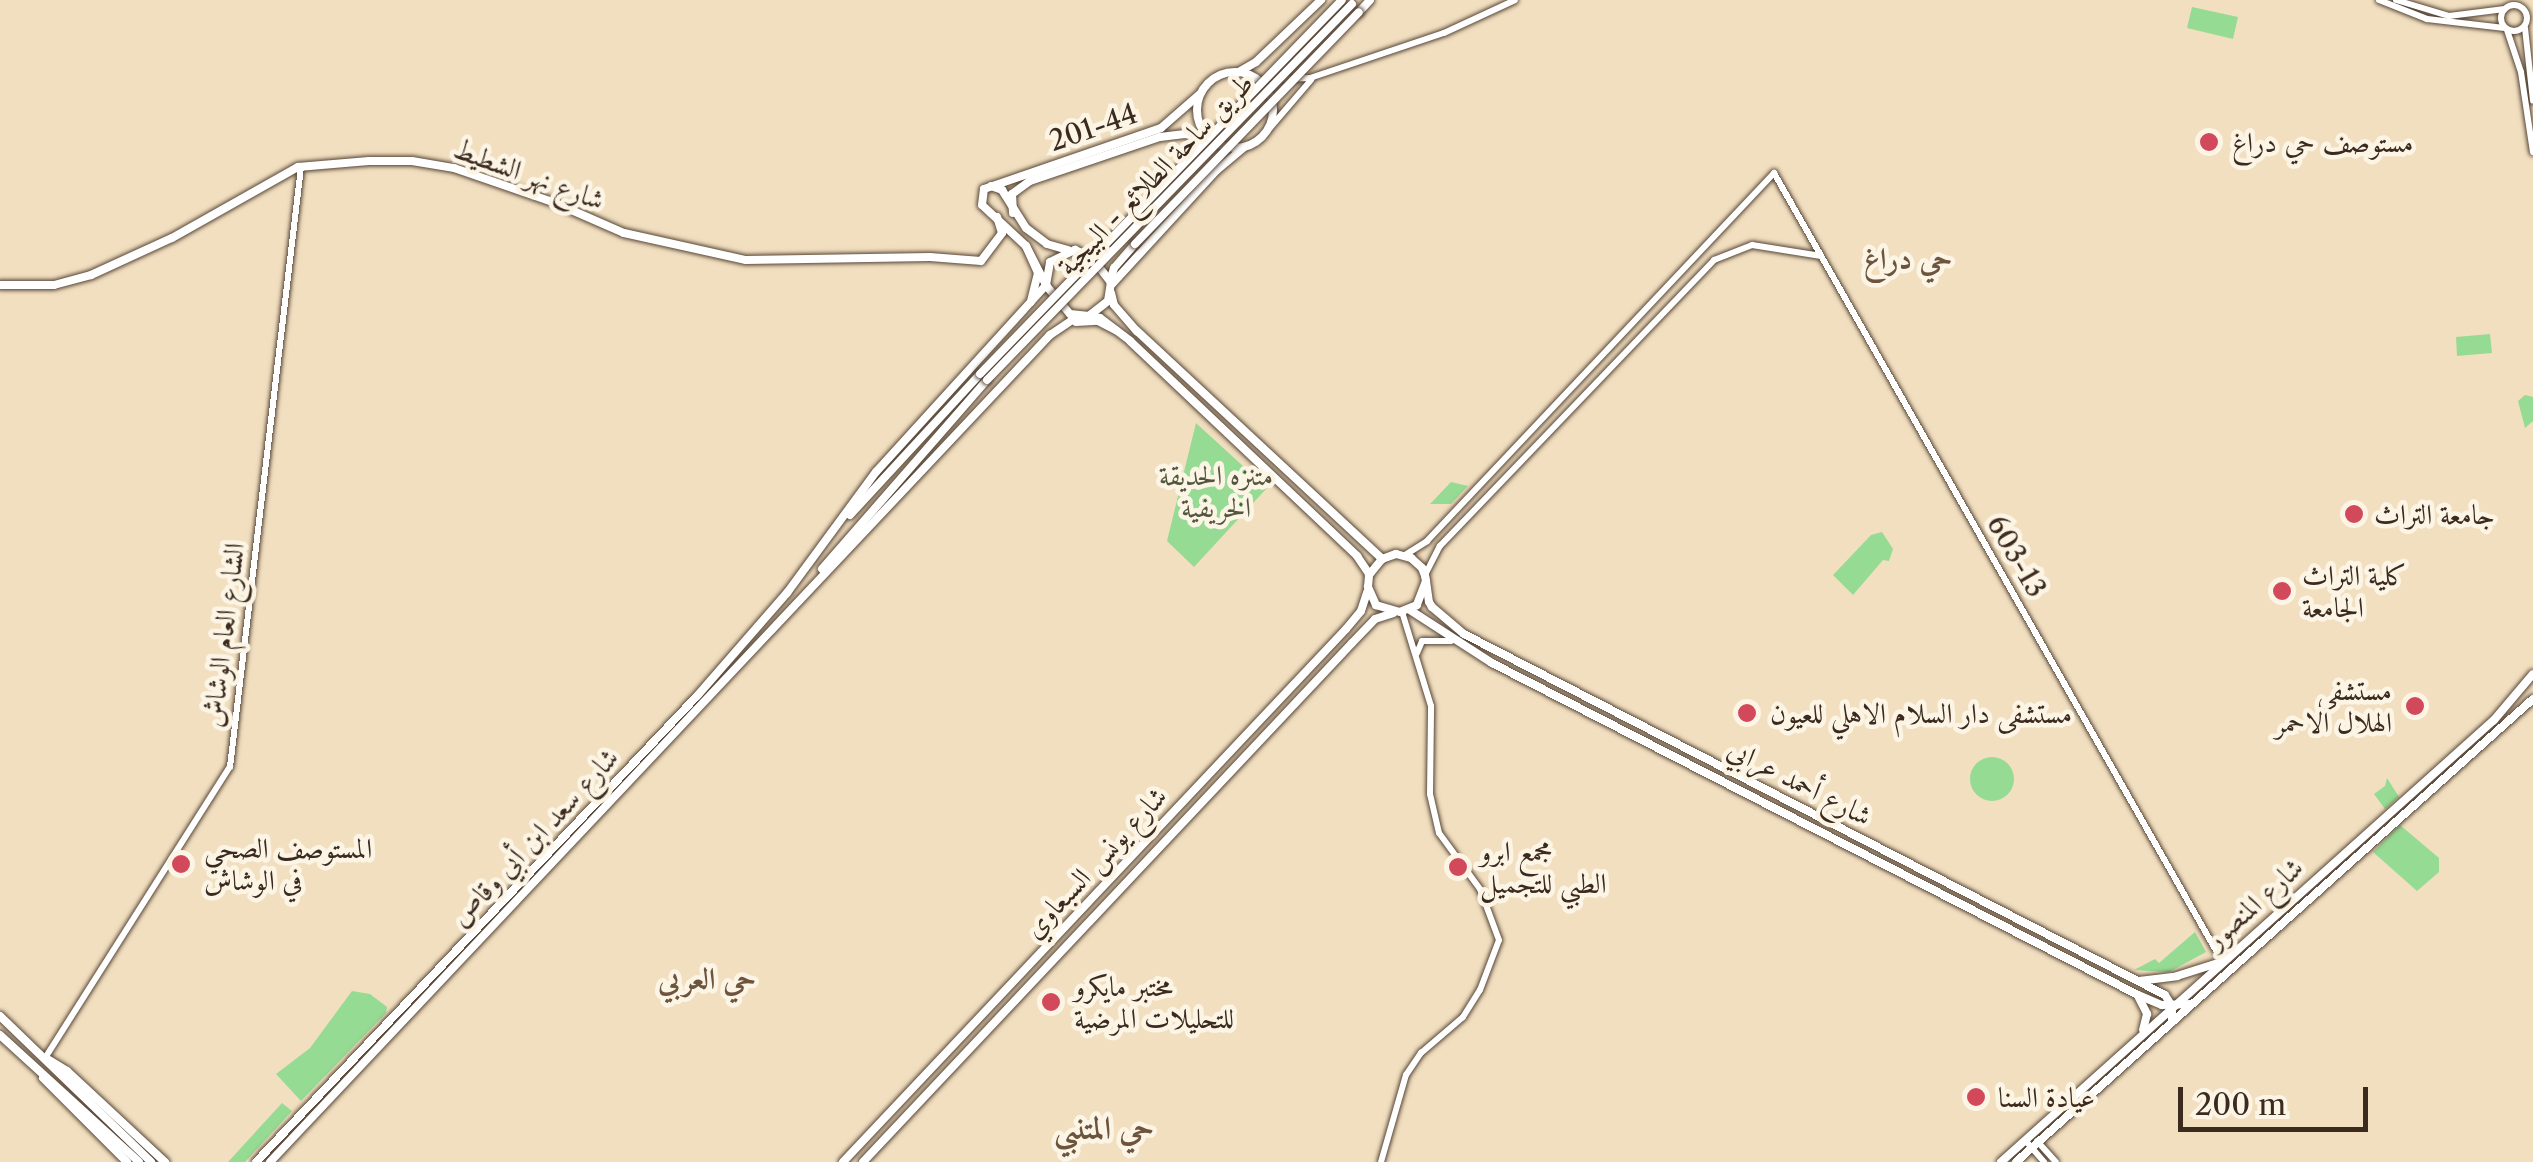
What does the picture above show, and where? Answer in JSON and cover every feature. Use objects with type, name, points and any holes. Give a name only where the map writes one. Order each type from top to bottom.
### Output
[{"type":"main road","points":[[1209,140],[1196,119],[1200,94],[1217,78],[1256,62],[1321,0]]},
{"type":"main road","name":"طريق ساحة الطلائع - البيجية","points":[[983,377],[1342,0]]},
{"type":"main road","points":[[1370,0],[1356,5],[1135,244],[1114,268],[1111,288],[1114,305],[1126,320],[1382,559]]},
{"type":"main road","name":"طريق ساحة الطلائع - البيجية","points":[[983,377],[1356,5]]},
{"type":"main road","points":[[788,612],[1050,335],[1101,310],[1125,267],[1217,170],[1269,129],[1274,106],[1264,83],[1237,73]]},
{"type":"main road","name":"201-44","points":[[991,186],[1160,128],[1200,94]]},
{"type":"main road","points":[[1013,213],[1012,194],[1030,181],[1160,137],[1192,134],[1225,147],[1250,144]]},
{"type":"main road","name":"شارع نهر الشطيط","points":[[0,285],[54,285],[104,271],[301,167],[384,160],[440,165],[553,202],[624,233],[746,260],[930,257],[981,261],[997,241]]},
{"type":"main road","points":[[1019,319],[1038,284],[1035,262],[1023,242],[980,201],[984,189],[991,186],[1002,190],[1013,213],[1047,244],[1092,258],[1111,288]]},
{"type":"main road","points":[[997,217],[1002,227],[997,241]]},
{"type":"main road","points":[[997,241],[1008,234],[1023,242],[1058,304],[1083,316],[1100,318],[1116,330],[1358,556],[1369,575],[1368,588],[1376,604],[1402,611],[1422,598],[1425,579],[1417,562],[1404,555],[1382,559],[1369,575]]},
{"type":"main road","points":[[833,533],[888,456],[1046,286],[1050,262],[1074,250]]},
{"type":"main road","points":[[1125,267],[1116,297],[1126,320]]},
{"type":"main road","points":[[1050,335],[1081,321],[1104,323],[1116,330]]},
{"type":"main road","points":[[833,533],[983,377]]},
{"type":"main road","points":[[788,612],[983,377]]},
{"type":"main road","name":"شارع سعد ابن أبي وقاص","points":[[256,1162],[698,696],[833,533]]},
{"type":"main road","name":"شارع أحمد عرابي","points":[[1425,579],[1432,607],[1464,634],[2138,980],[2166,996],[2172,1006]]},
{"type":"main road","name":"شارع يونس السبعاوي","points":[[843,1162],[1346,629],[1364,605],[1368,588]]},
{"type":"main road","name":"شارع أحمد عرابي","points":[[1402,611],[1451,641],[2132,991],[2172,1006],[2191,1004]]},
{"type":"main road","name":"شارع يونس السبعاوي","points":[[863,1162],[1352,642],[1375,619],[1402,611]]},
{"type":"main road","name":"شارع سعد ابن أبي وقاص","points":[[270,1162],[788,612]]},
{"type":"main road","name":"شارع المنصور","points":[[2000,1162],[2494,720],[2533,674]]},
{"type":"main road","name":"شارع المنصور","points":[[2016,1162],[2533,697]]},
{"type":"main road","points":[[2138,980],[2176,976],[2222,961]]},
{"type":"main road","points":[[2132,991],[2146,1007],[2142,1033]]},
{"type":"main road","points":[[2172,1006],[2172,1022]]},
{"type":"main road","points":[[0,1016],[46,1058],[67,1071],[165,1162]]},
{"type":"main road","points":[[0,1035],[39,1070],[117,1157],[127,1162]]},
{"type":"main road","points":[[46,1058],[58,1080],[139,1162]]},
{"type":"main road","points":[[39,1070],[58,1080],[151,1162]]},
{"type":"main road","points":[[898,1104],[909,1113]]},
{"type":"street","points":[[1264,83],[1270,87],[1290,76],[1304,79],[1321,75],[1444,34],[1515,0]]},
{"type":"street","points":[[2379,0],[2427,19],[2506,29],[2528,21]]},
{"type":"street","points":[[2396,0],[2449,16],[2533,3]]},
{"type":"street","points":[[2521,7],[2528,21],[2533,101]]},
{"type":"street","points":[[2504,8],[2500,18],[2521,72],[2533,152]]},
{"type":"street","points":[[1269,129],[1302,88],[1321,75]]},
{"type":"street","name":"الشارع العام الوشاش","points":[[46,1058],[230,767],[301,167]]},
{"type":"street","name":"603-13","points":[[1684,268],[1774,173],[2222,961]]},
{"type":"street","points":[[1425,579],[1440,546],[1719,255],[1745,245],[1821,256]]},
{"type":"street","points":[[1404,555],[1427,541],[1684,268],[1695,278]]},
{"type":"street","points":[[1556,404],[1566,414]]},
{"type":"street","points":[[1381,1162],[1406,1075],[1420,1054],[1463,1017],[1486,977],[1499,940],[1480,889],[1439,833],[1430,794],[1431,706],[1402,611]]},
{"type":"street","points":[[1416,655],[1422,641],[1451,641]]},
{"type":"street","points":[[2028,1137],[2056,1162]]},
{"type":"street","points":[[2036,1146],[2044,1162]]},
{"type":"green space","points":[[2192,7],[2238,17],[2233,39],[2187,28]]},
{"type":"green space","points":[[2490,334],[2492,353],[2457,356],[2456,337]]},
{"type":"green space","points":[[2525,395],[2533,397],[2533,421],[2525,428],[2518,401]]},
{"type":"green space","name":"متنزه الحديقة الخريفية","points":[[1196,423],[1267,488],[1194,567],[1167,541]]},
{"type":"green space","points":[[1451,482],[1468,486],[1451,504],[1430,504]]},
{"type":"green space","points":[[1882,532],[1893,549],[1889,561],[1883,560],[1853,595],[1833,575],[1871,535]]},
{"type":"green space","points":[[1992,757],[2007,764],[2014,779],[2007,794],[1992,801],[1977,794],[1970,779],[1977,764]]},
{"type":"green space","points":[[2387,778],[2399,797],[2385,809],[2374,794],[2385,786]]},
{"type":"green space","points":[[2400,825],[2439,858],[2439,872],[2417,891],[2373,852]]},
{"type":"green space","points":[[2195,932],[2206,952],[2169,972],[2134,970],[2155,959],[2159,963]]},
{"type":"green space","points":[[352,991],[370,994],[387,1007],[386,1013],[301,1101],[276,1074],[310,1048]]},
{"type":"green space","points":[[282,1103],[292,1111],[245,1162],[228,1162]]},
{"type":"place","name":"مستوصف حي دراغ","points":[[2209,142]]},
{"type":"place","name":"جامعة التراث","points":[[2354,514]]},
{"type":"place","name":"كلية التراث الجامعة","points":[[2282,591]]},
{"type":"place","name":"مستشفى الهلال الاحمر","points":[[2415,706]]},
{"type":"place","name":"مستشفى دار السلام الاهلي للعيون","points":[[1747,713]]},
{"type":"place","name":"المستوصف الصحي في الوشاش","points":[[181,864]]},
{"type":"place","name":"مجمع ابرو الطبي للتجميل","points":[[1458,867]]},
{"type":"place","name":"مختبر مايكرو للتحليلات المرضية","points":[[1051,1002]]},
{"type":"place","name":"عيادة السنا","points":[[1976,1097]]},
{"type":"district","name":"حي دراغ","points":[[1908,259]]},
{"type":"district","name":"حي العربي","points":[[707,979]]},
{"type":"district","name":"حي المتنبي","points":[[1104,1128]]}]
